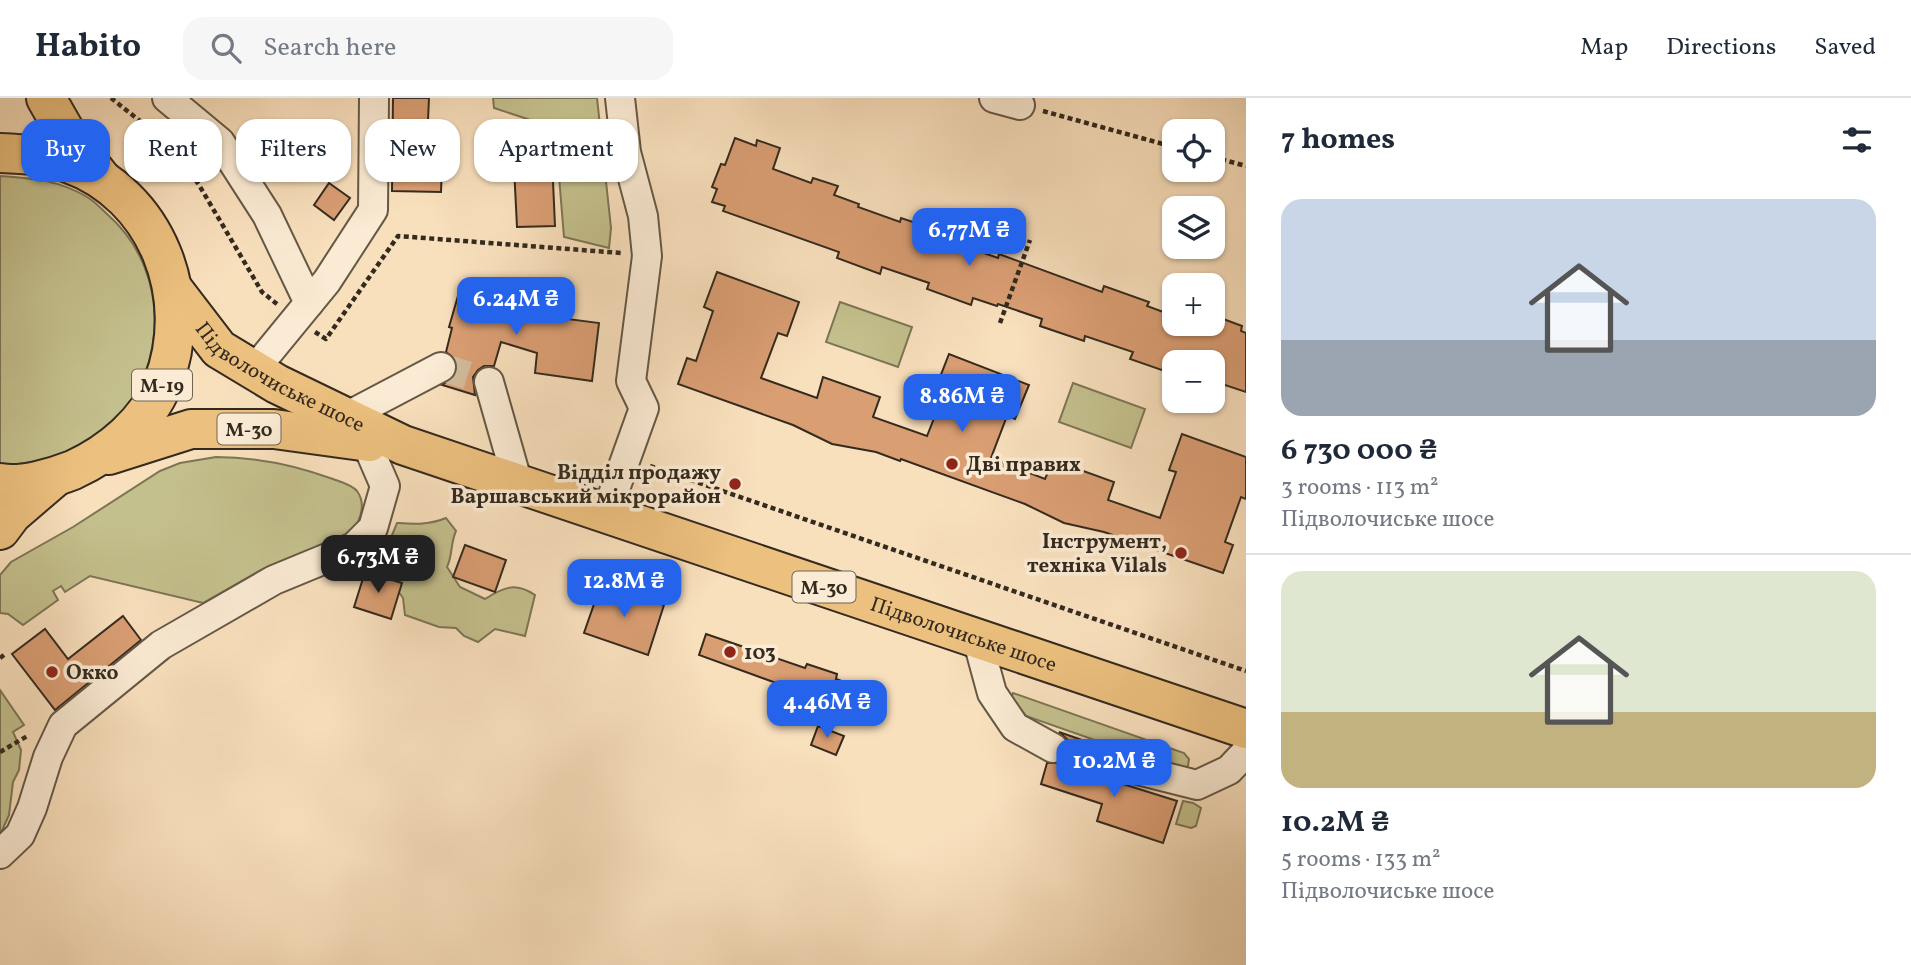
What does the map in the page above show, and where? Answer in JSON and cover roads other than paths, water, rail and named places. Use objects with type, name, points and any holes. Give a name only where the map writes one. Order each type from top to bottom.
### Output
[{"type":"highway","name":"М-19","points":[[46,98],[58,119]]},
{"type":"highway","points":[[0,153],[21,154]]},
{"type":"highway","name":"М-19","points":[[0,530],[12,514],[54,478],[99,458],[136,426],[162,384],[175,337],[173,289],[164,257],[149,228],[129,202],[104,182]]},
{"type":"highway","name":"Підволочиське шосе","points":[[173,289],[219,349],[371,435],[1246,729]]},
{"type":"highway","name":"Підволочиське шосе","points":[[99,458],[191,429],[274,429],[371,435]]},
{"type":"highway","points":[[0,483],[54,478]]},
{"type":"lane","points":[[167,98],[220,142],[267,215],[303,311]]},
{"type":"lane","points":[[254,370],[327,281],[373,210],[374,98]]},
{"type":"lane","points":[[606,514],[644,408],[631,381],[647,256],[643,216],[626,152],[620,98]]},
{"type":"lane","points":[[0,854],[20,835],[62,725],[162,645],[274,580],[354,547],[373,528],[385,486],[371,435],[441,367]]},
{"type":"lane","points":[[489,382],[518,484]]},
{"type":"lane","points":[[976,638],[992,693],[1015,727],[1052,748]]},
{"type":"lane","points":[[1086,757],[1197,785],[1229,770],[1246,752]]},
{"type":"tunnel","points":[[441,367],[489,382]]},
{"type":"place","name":"Дві правих","points":[[952,464]]},
{"type":"place","name":"Відділ продажу Варшавський мікрорайон","points":[[735,484]]},
{"type":"place","name":"Інструмент, техніка Vilals","points":[[1181,553]]},
{"type":"place","name":"103","points":[[730,652]]},
{"type":"place","name":"Окко","points":[[52,672]]}]
